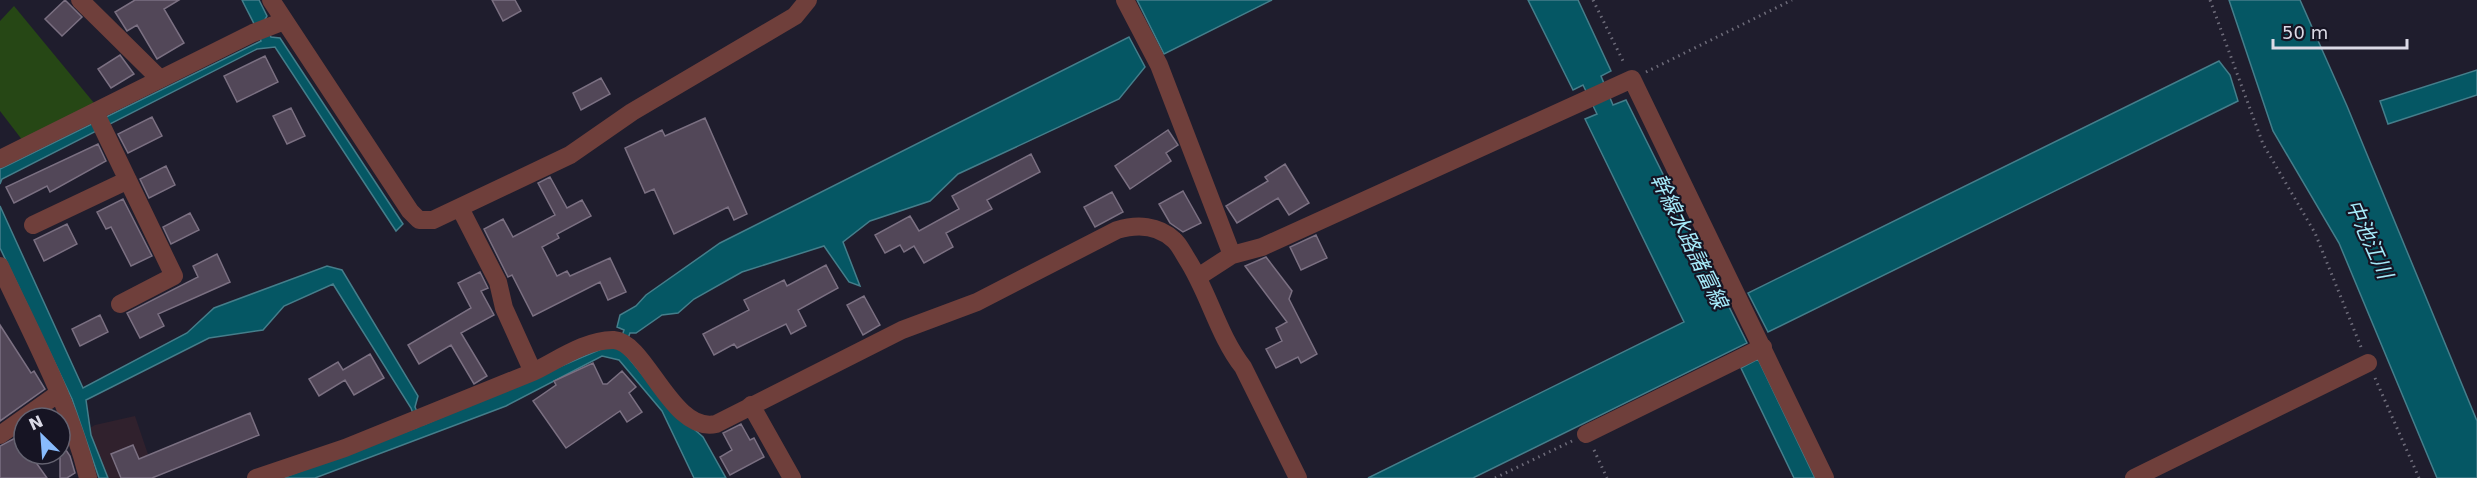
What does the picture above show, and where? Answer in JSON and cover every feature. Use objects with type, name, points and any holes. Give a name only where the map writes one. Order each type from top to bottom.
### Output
[{"type":"street","points":[[80,0],[160,79]]},
{"type":"street","points":[[271,0],[410,211],[419,220],[433,220],[570,154],[632,112],[795,16],[808,0]]},
{"type":"street","points":[[1125,0],[1159,64],[1232,255]]},
{"type":"street","points":[[0,159],[253,33],[284,21]]},
{"type":"street","points":[[1198,277],[1232,255],[1262,247],[1632,79],[1825,478]]},
{"type":"street","points":[[95,112],[174,276],[120,304]]},
{"type":"street","points":[[33,225],[128,180]]},
{"type":"street","points":[[460,208],[498,282],[504,308],[533,372]]},
{"type":"street","points":[[255,478],[345,448],[533,372],[600,341],[623,344],[677,407],[699,424],[716,424],[902,330],[977,302],[1117,230],[1132,226],[1154,228],[1174,240],[1198,277],[1232,352],[1243,367],[1298,478]]},
{"type":"street","points":[[0,266],[59,393],[81,450],[88,478]]},
{"type":"street","points":[[1586,434],[1763,347]]},
{"type":"street","points":[[2134,478],[2368,363]]},
{"type":"street","points":[[0,435],[59,393]]},
{"type":"street","points":[[751,405],[792,478]]},
{"type":"path","points":[[1593,0],[1632,79],[1792,0]]},
{"type":"path","points":[[2210,0],[2263,144],[2315,233],[2368,363],[2419,478]]},
{"type":"path","points":[[1495,478],[1586,434],[1607,478]]},
{"type":"shaded area","points":[[135,416],[156,478],[85,478],[74,437],[95,425]]},
{"type":"green space","points":[[14,6],[94,103],[23,141],[0,111],[0,21]]},
{"type":"water","points":[[242,0],[259,0],[267,16],[264,21],[271,37],[280,38],[403,224],[396,231],[275,47],[257,49],[2,179],[0,184],[0,169],[261,41]]},
{"type":"water","points":[[1137,0],[1272,0],[1164,54]]},
{"type":"water","name":"幹線水路諸富線","points":[[1528,0],[1578,0],[1611,71],[1601,76],[1613,105],[1626,100],[1747,343],[1473,478],[1368,478],[1684,322],[1585,119],[1597,114],[1583,85],[1573,90]]},
{"type":"water","name":"中池江川","points":[[2229,0],[2300,0],[2347,106],[2477,421],[2477,478],[2437,478],[2339,243],[2273,131]]},
{"type":"water","points":[[1129,37],[1145,67],[1119,99],[958,174],[930,201],[870,221],[843,242],[860,286],[849,282],[824,246],[742,272],[694,299],[678,313],[662,315],[636,333],[630,333],[623,351],[669,407],[703,437],[726,478],[694,478],[662,411],[619,360],[602,356],[506,406],[315,478],[282,478],[418,427],[411,408],[333,284],[284,306],[263,330],[209,338],[86,400],[91,435],[108,478],[99,478],[72,399],[0,248],[0,206],[83,388],[187,333],[214,308],[327,266],[342,270],[418,396],[415,407],[423,425],[606,347],[618,348],[624,330],[617,327],[620,315],[636,306],[646,295],[720,243]]},
{"type":"water","points":[[2219,61],[2230,75],[2238,101],[1768,332],[1748,293]]},
{"type":"water","points":[[2477,70],[2477,95],[2388,124],[2380,101]]},
{"type":"water","points":[[1758,359],[1815,478],[1794,478],[1741,368]]},
{"type":"building","points":[[65,0],[82,17],[62,36],[45,19]]},
{"type":"building","points":[[135,0],[179,0],[164,9],[184,43],[157,59],[137,25],[127,31],[115,12]]},
{"type":"building","points":[[492,0],[515,0],[521,11],[503,21]]},
{"type":"building","points":[[120,55],[134,74],[111,88],[98,69]]},
{"type":"building","points":[[265,56],[278,82],[237,102],[224,76]]},
{"type":"building","points":[[601,78],[610,94],[581,110],[573,93]]},
{"type":"building","points":[[291,108],[305,136],[287,144],[273,116]]},
{"type":"building","points":[[152,117],[162,136],[128,153],[118,134]]},
{"type":"building","points":[[705,118],[747,214],[734,220],[728,207],[674,234],[654,189],[645,193],[625,148],[662,130],[665,136]]},
{"type":"building","points":[[1168,130],[1178,145],[1166,153],[1171,161],[1130,189],[1115,166]]},
{"type":"building","points":[[98,144],[106,161],[50,192],[47,186],[14,203],[6,187]]},
{"type":"building","points":[[1031,154],[1040,172],[987,200],[992,209],[946,233],[953,247],[924,263],[914,246],[904,252],[900,245],[885,253],[875,235],[910,216],[919,231],[959,209],[952,196]]},
{"type":"building","points":[[1285,164],[1309,203],[1289,215],[1278,198],[1237,223],[1226,206],[1268,181],[1265,177]]},
{"type":"building","points":[[166,166],[175,185],[149,198],[140,179]]},
{"type":"building","points":[[550,177],[567,208],[582,200],[591,216],[557,234],[559,238],[542,247],[557,276],[567,271],[570,276],[610,258],[626,292],[608,300],[600,282],[533,316],[512,275],[508,277],[484,229],[503,219],[513,237],[555,215],[538,183]]},
{"type":"building","points":[[1183,191],[1201,223],[1183,232],[1170,223],[1159,204]]},
{"type":"building","points":[[1112,192],[1123,212],[1095,227],[1084,207]]},
{"type":"building","points":[[123,199],[152,256],[131,266],[111,227],[106,229],[97,212]]},
{"type":"building","points":[[190,213],[199,230],[171,244],[163,227]]},
{"type":"building","points":[[67,224],[77,244],[44,261],[34,240]]},
{"type":"building","points":[[1316,235],[1327,258],[1301,270],[1290,247]]},
{"type":"building","points":[[217,254],[230,282],[158,314],[164,326],[140,338],[127,313],[198,277],[193,266]]},
{"type":"building","points":[[1266,257],[1292,291],[1289,299],[1317,354],[1301,363],[1298,357],[1276,368],[1266,349],[1282,341],[1276,328],[1287,322],[1245,266]]},
{"type":"building","points":[[826,265],[838,288],[798,310],[806,326],[791,334],[786,324],[737,348],[734,344],[714,355],[703,334],[749,310],[744,300],[784,280],[787,286]]},
{"type":"building","points":[[480,272],[488,288],[481,291],[494,315],[461,333],[487,376],[474,384],[451,345],[419,364],[408,345],[471,308],[458,283]]},
{"type":"building","points":[[864,296],[880,325],[863,335],[847,305]]},
{"type":"building","points":[[100,315],[108,332],[80,346],[72,329]]},
{"type":"building","points":[[0,325],[31,373],[34,371],[45,389],[21,406],[12,406],[12,412],[0,421]]},
{"type":"building","points":[[370,354],[384,378],[354,395],[345,380],[319,396],[309,379],[338,362],[343,370]]},
{"type":"building","points":[[593,363],[603,384],[607,384],[622,371],[636,387],[629,393],[642,412],[627,422],[620,411],[566,448],[533,401],[556,385],[554,381]]},
{"type":"building","points":[[250,413],[259,435],[152,478],[121,478],[111,454],[133,445],[139,459]]},
{"type":"building","points":[[741,424],[750,440],[754,438],[764,457],[730,475],[720,457],[732,450],[723,433]]},
{"type":"building","points":[[12,440],[12,466],[38,466],[47,478],[0,478],[0,446]]},
{"type":"building","points":[[72,463],[75,473],[67,478],[60,478],[60,466],[72,466]]}]
